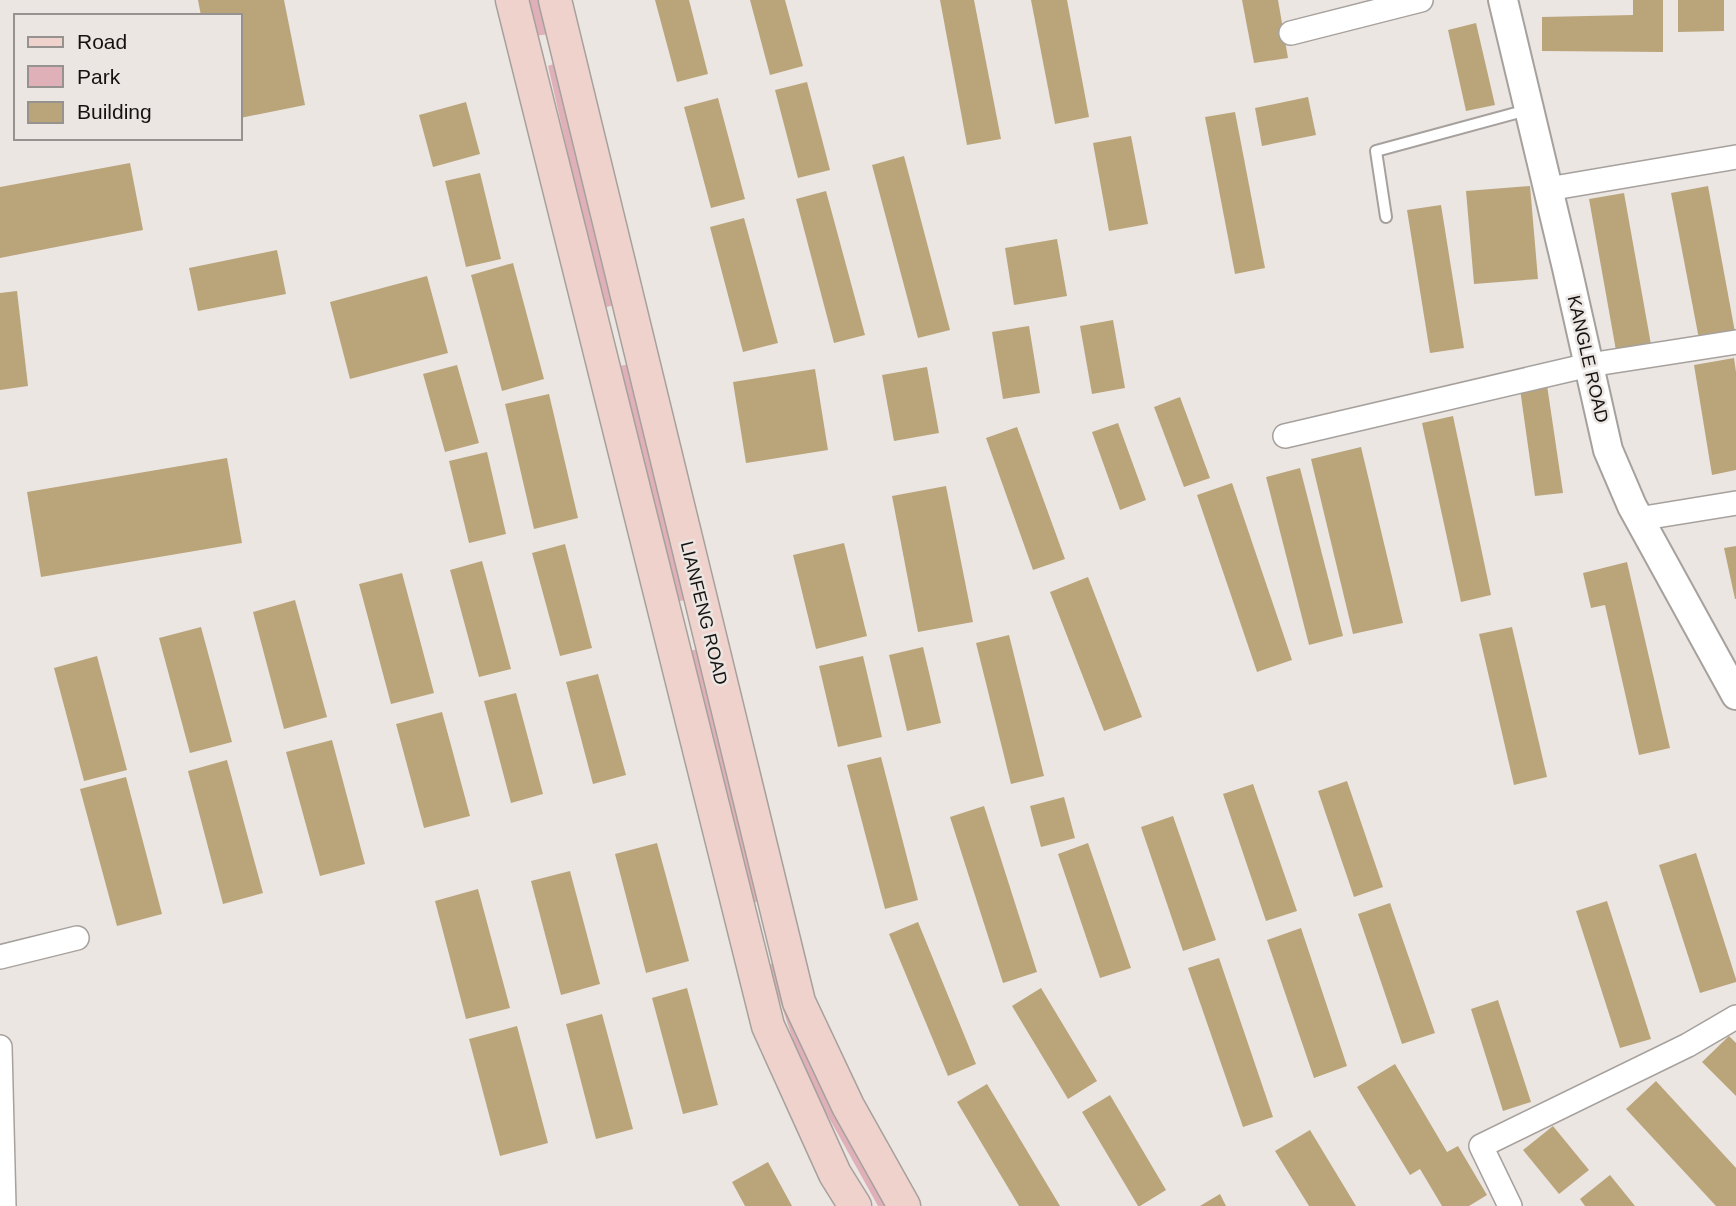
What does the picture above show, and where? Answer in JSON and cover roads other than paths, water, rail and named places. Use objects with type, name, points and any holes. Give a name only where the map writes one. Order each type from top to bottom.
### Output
[{"type":"main road","points":[[512,0],[768,1026],[835,1174],[855,1206]]},
{"type":"main road","name":"LIANFENG ROAD","points":[[555,0],[799,1002],[848,1106],[904,1206]]},
{"type":"street","points":[[1291,33],[1421,0]]},
{"type":"street","name":"KANGLE ROAD","points":[[1503,0],[1608,450],[1632,506],[1733,683]]},
{"type":"street","points":[[1548,189],[1736,157]]},
{"type":"street","points":[[1285,436],[1589,365],[1736,342]]},
{"type":"street","points":[[1639,519],[1736,503]]},
{"type":"street","points":[[0,957],[77,938]]},
{"type":"street","points":[[1510,1206],[1481,1146],[1688,1045],[1736,1017]]},
{"type":"street","points":[[0,1047],[4,1206]]},
{"type":"lane","points":[[1386,217],[1376,151],[1529,110]]}]
